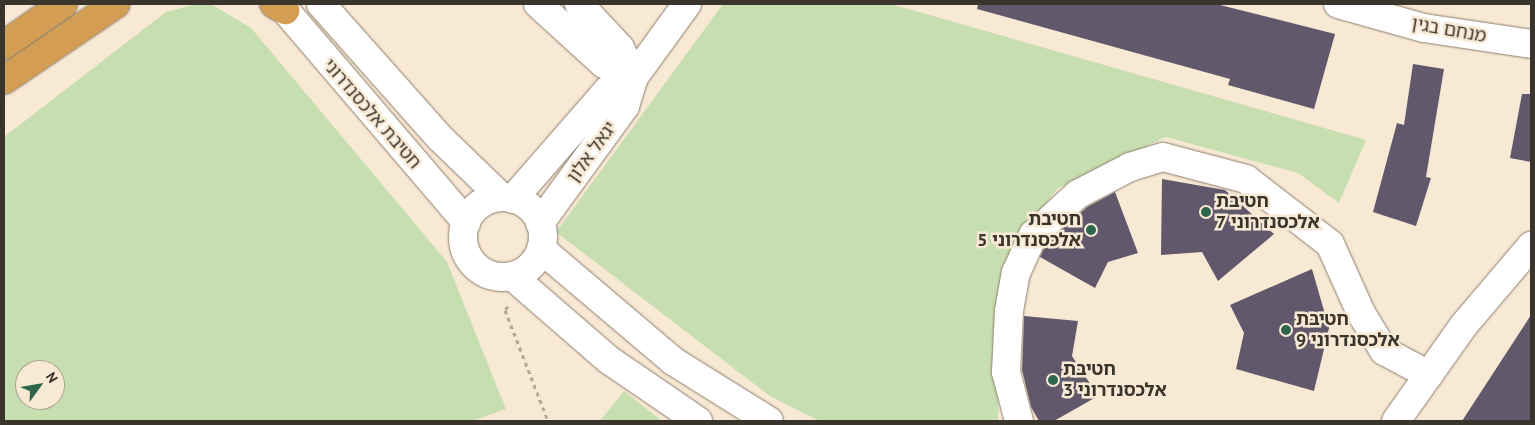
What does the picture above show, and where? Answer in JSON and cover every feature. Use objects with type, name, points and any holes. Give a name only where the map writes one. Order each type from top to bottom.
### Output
[{"type":"highway","points":[[4,44],[64,4]]},
{"type":"highway","points":[[4,80],[116,4]]},
{"type":"highway","points":[[85,25],[131,4]]},
{"type":"street","name":"חטיבת אלכסנדרוני","points":[[321,4],[440,138],[507,198]]},
{"type":"street","points":[[538,4],[604,64],[634,76]]},
{"type":"street","points":[[579,4],[620,48],[634,76]]},
{"type":"street","name":"יגאל אלון","points":[[541,236],[625,106],[634,76],[687,4]]},
{"type":"street","name":"מנחם בגין","points":[[1338,4],[1424,28],[1531,44]]},
{"type":"street","name":"חטיבת אלכסנדרוני","points":[[280,6],[466,222]]},
{"type":"street","name":"יגאל אלון","points":[[507,198],[607,91],[634,76]]},
{"type":"street","points":[[1019,421],[1006,372],[1009,311],[1016,273],[1033,236],[1078,194],[1130,167],[1163,157],[1246,178],[1330,244],[1361,314],[1384,351],[1429,375]]},
{"type":"street","points":[[541,236],[525,271],[512,276],[485,273],[474,264],[463,239],[466,222],[478,206],[507,198],[525,204],[541,236],[673,361],[768,421]]},
{"type":"street","points":[[1396,421],[1464,325],[1531,246]]},
{"type":"street","points":[[512,276],[609,360],[698,421]]},
{"type":"path","points":[[505,310],[548,421]]},
{"type":"green space","points":[[197,4],[211,4],[251,28],[447,262],[506,409],[472,421],[4,421],[4,137],[166,12]]},
{"type":"green space","points":[[723,4],[891,4],[1366,140],[1339,203],[1298,173],[1166,137],[1058,188],[1017,240],[1000,329],[998,421],[819,421],[770,396],[556,232]]},
{"type":"green space","points":[[624,391],[662,421],[600,421]]},
{"type":"building","points":[[978,4],[1216,4],[1335,34],[1314,109],[1228,85],[1230,79],[977,9]]},
{"type":"building","points":[[1413,64],[1444,69],[1426,177],[1431,178],[1416,226],[1373,212],[1397,123],[1404,125]]},
{"type":"building","points":[[1522,94],[1531,94],[1531,162],[1510,158]]},
{"type":"building","name":"חטיבת אלכסנדרוני 7","points":[[1162,179],[1225,190],[1274,234],[1218,281],[1202,252],[1161,255]]},
{"type":"building","name":"חטיבת אלכסנדרוני 5","points":[[1115,192],[1138,253],[1108,262],[1095,288],[1040,257],[1046,244],[1087,207]]},
{"type":"building","name":"חטיבת אלכסנדרוני 9","points":[[1312,269],[1329,328],[1314,391],[1236,369],[1244,333],[1230,305]]},
{"type":"building","points":[[1531,315],[1531,421],[1462,421]]},
{"type":"building","name":"חטיבת אלכסנדרוני 3","points":[[1024,316],[1078,321],[1072,356],[1098,396],[1054,421],[1039,421],[1031,407],[1022,370]]},
{"type":"place","name":"חטיבת אלכסנדרוני 7","points":[[1206,212]]},
{"type":"place","name":"חטיבת אלכסנדרוני 5","points":[[1091,230]]},
{"type":"place","name":"חטיבת אלכסנדרוני 9","points":[[1286,330]]},
{"type":"place","name":"חטיבת אלכסנדרוני 3","points":[[1053,380]]}]
